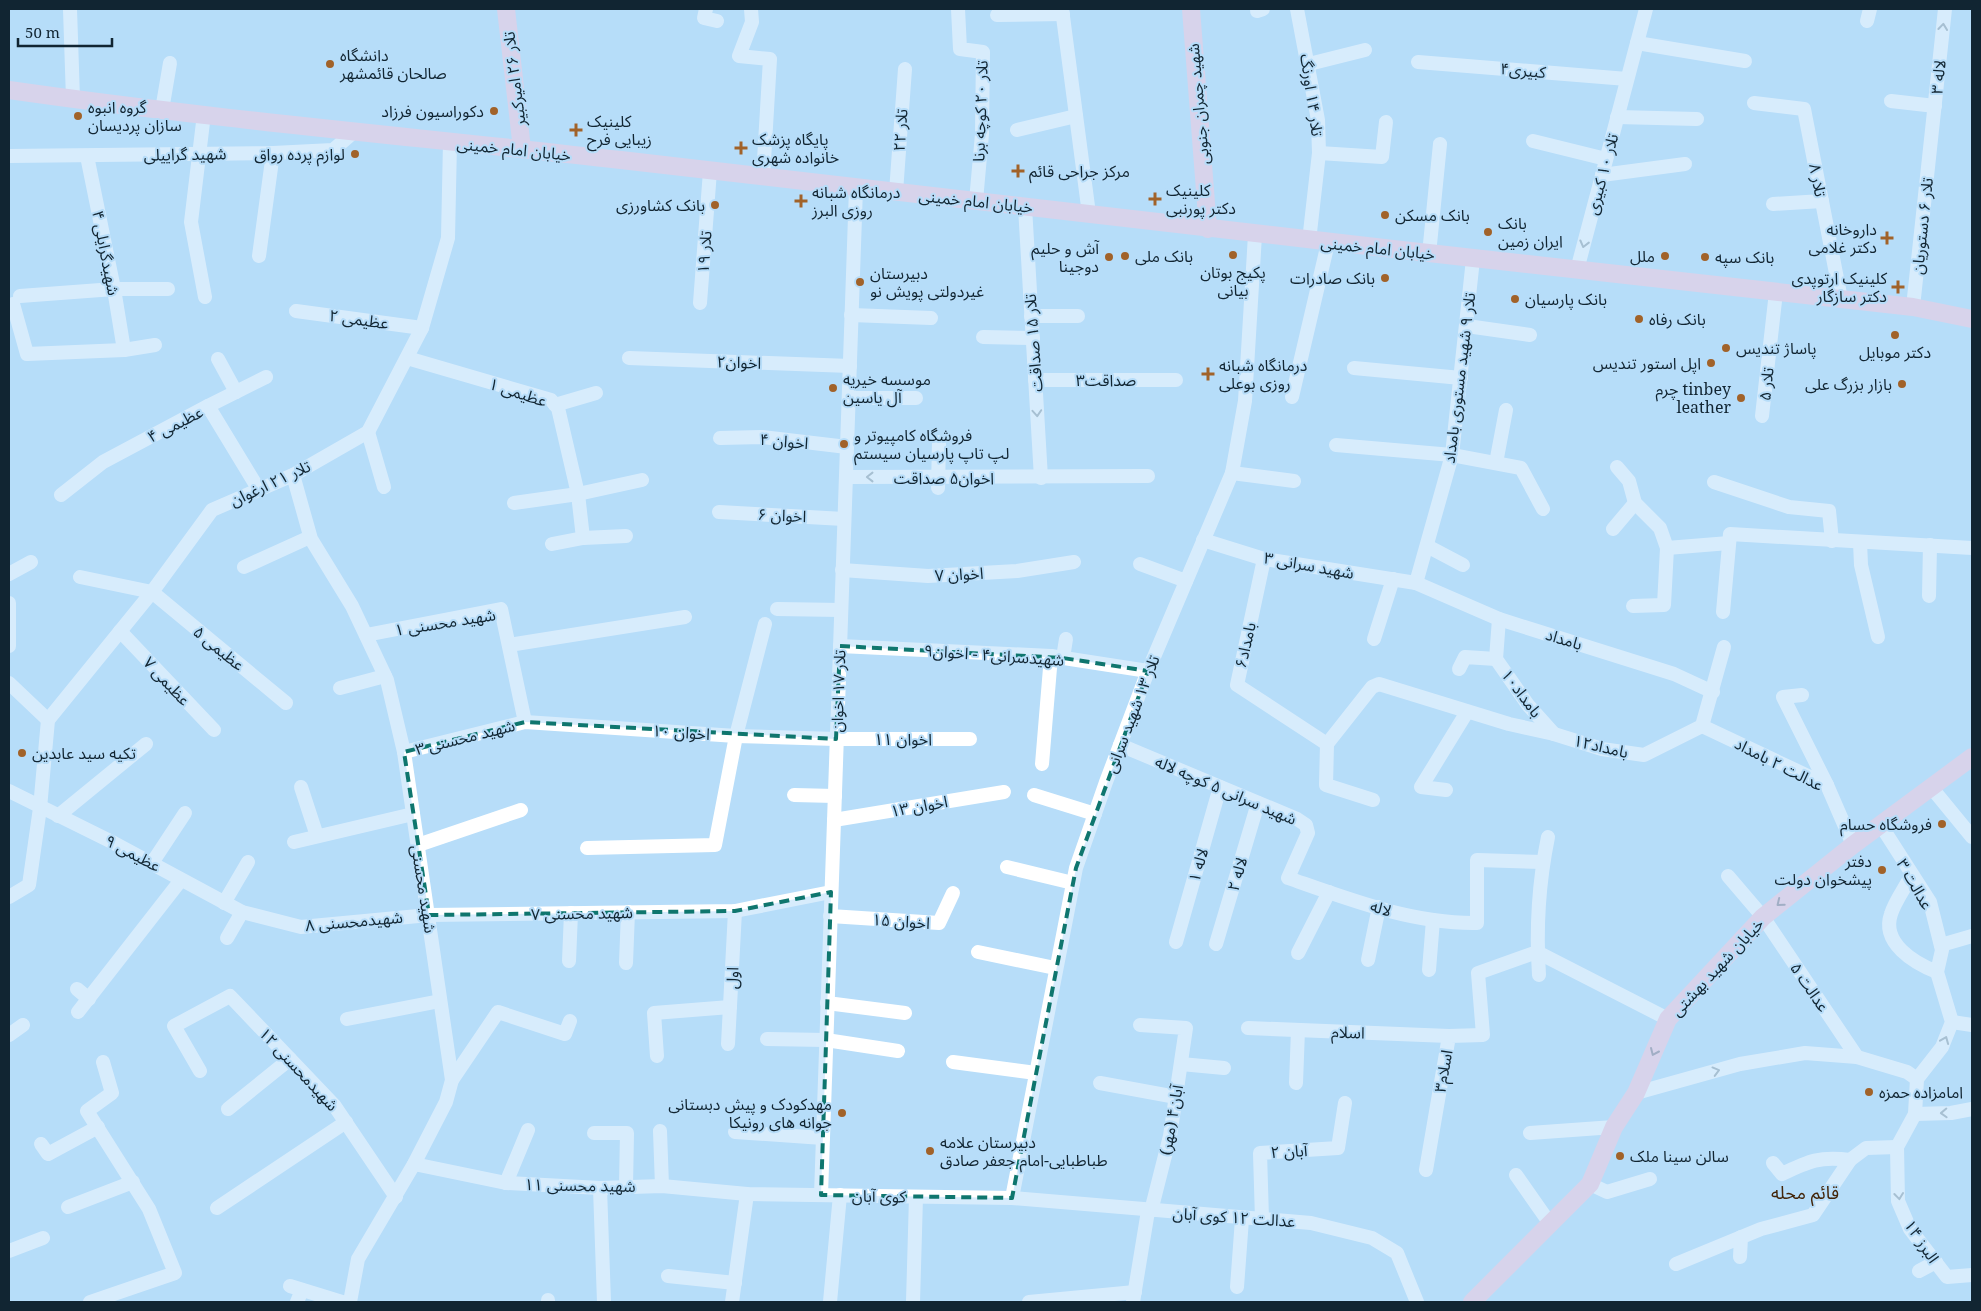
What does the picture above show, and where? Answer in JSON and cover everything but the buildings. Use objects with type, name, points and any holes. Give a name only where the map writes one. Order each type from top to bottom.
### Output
[{"type":"main road","name":"تلار ۲۶ امیرکبیر","points":[[506,9],[522,149]]},
{"type":"main road","name":"شهید چمران جنوبی","points":[[1191,9],[1208,229]]},
{"type":"main road","name":"خیابان امام خمینی","points":[[9,90],[162,110],[522,149],[1089,214],[1255,235],[1913,307],[1972,319]]},
{"type":"main road","name":"خیابان امام خمینی","points":[[1913,307],[1954,305],[1972,307]]},
{"type":"main road","name":"خیابان شهید بهشتی","points":[[1472,1302],[1590,1184],[1614,1127],[1636,1093],[1668,1019],[1763,917],[1852,845],[1972,757]]},
{"type":"street","points":[[70,9],[73,99]]},
{"type":"street","points":[[706,9],[704,18],[717,21]]},
{"type":"street","points":[[751,9],[752,22],[739,56],[770,59],[763,177]]},
{"type":"street","name":"تلار ۲۰ کوچه برنا","points":[[958,9],[960,49],[983,52],[982,134],[976,201]]},
{"type":"street","name":"تلار ۱۴ اورنگ","points":[[1297,9],[1318,120],[1319,153],[1309,241]]},
{"type":"street","name":"تلار ۱۰ کبیری","points":[[1577,270],[1646,9]]},
{"type":"street","name":"لاله ۳","points":[[1931,146],[1945,9]]},
{"type":"street","points":[[997,15],[1063,12],[1089,214]]},
{"type":"street","points":[[1637,43],[1745,61]]},
{"type":"street","points":[[1308,64],[1365,50]]},
{"type":"street","name":"کبیری۴","points":[[1418,62],[1628,79]]},
{"type":"street","points":[[162,110],[170,63]]},
{"type":"street","name":"تلار ۲۲","points":[[896,192],[905,69]]},
{"type":"street","points":[[1891,102],[1935,106]]},
{"type":"street","name":"تلار ۸","points":[[1754,103],[1804,110],[1841,299]]},
{"type":"street","points":[[204,114],[191,222],[206,297]]},
{"type":"street","points":[[1017,130],[1076,116]]},
{"type":"street","points":[[1617,117],[1697,119]]},
{"type":"street","points":[[1319,153],[1382,157],[1386,122]]},
{"type":"street","name":"شهید گراییلی","points":[[9,156],[273,153],[333,150],[355,131]]},
{"type":"street","points":[[1533,141],[1606,159]]},
{"type":"street","points":[[384,487],[368,432],[422,328],[448,238],[450,142]]},
{"type":"street","points":[[1429,254],[1440,144]]},
{"type":"street","name":"تلار ۶ دستوریان","points":[[1913,307],[1931,146]]},
{"type":"street","points":[[259,256],[273,153]]},
{"type":"street","name":"شهیدگرایلی ۴","points":[[86,156],[114,289],[124,350]]},
{"type":"street","points":[[1602,175],[1685,164]]},
{"type":"street","name":"تلار ۱۹","points":[[700,304],[710,171]]},
{"type":"street","name":"تلار ۱۷ اخوان","points":[[821,1195],[856,188]]},
{"type":"street","points":[[1773,204],[1822,201]]},
{"type":"street","name":"تلار ۱۵ صداقت","points":[[1025,207],[1042,478]]},
{"type":"street","name":"تلار ۱۳ شهید سرانی","points":[[1012,1198],[1055,968],[1073,883],[1095,814],[1148,671],[1232,473],[1245,401],[1255,235]]},
{"type":"street","points":[[1292,397],[1328,243]]},
{"type":"street","name":"تلار ۹ شهید مستوری بامداد","points":[[1416,583],[1452,455],[1473,259]]},
{"type":"street","points":[[155,345],[124,350],[27,354],[17,300],[114,289],[168,288]]},
{"type":"street","name":"تلار ۵","points":[[1762,416],[1776,292]]},
{"type":"street","name":"عظیمی ۲","points":[[296,311],[422,328]]},
{"type":"street","points":[[851,315],[931,318]]},
{"type":"street","points":[[1032,316],[1078,316]]},
{"type":"street","points":[[1467,326],[1530,335]]},
{"type":"street","points":[[983,337],[1033,338]]},
{"type":"street","name":"عظیمی ۱","points":[[407,358],[550,400],[558,408],[578,494],[583,538]]},
{"type":"street","name":"اخوان۲","points":[[629,358],[850,366]]},
{"type":"street","points":[[218,359],[236,392]]},
{"type":"street","points":[[1354,368],[1461,378]]},
{"type":"street","points":[[208,406],[266,377]]},
{"type":"street","name":"صداقت۳","points":[[1035,380],[1176,380]]},
{"type":"street","points":[[555,405],[596,393]]},
{"type":"street","points":[[848,398],[916,398]]},
{"type":"street","name":"عظیمی ۴","points":[[61,495],[103,462],[208,406],[259,490]]},
{"type":"street","points":[[1496,463],[1506,410]]},
{"type":"street","name":"تلار ۲۱ ارغوان","points":[[48,720],[152,592],[212,510],[293,475],[368,432]]},
{"type":"street","name":"اخوان ۴","points":[[720,438],[762,437],[847,447]]},
{"type":"street","points":[[939,442],[939,483]]},
{"type":"street","points":[[1336,445],[1452,455],[1521,468],[1543,509]]},
{"type":"street","points":[[1617,467],[1629,481],[1636,503],[1660,528],[1667,548],[1664,606],[1633,606]]},
{"type":"street","points":[[1232,473],[1294,481]]},
{"type":"street","name":"شهید محسنی","points":[[293,475],[310,537],[352,606],[385,676],[404,752],[452,1080],[446,1102],[414,1164],[358,1259],[350,1302]]},
{"type":"street","name":"اخوان۵ صداقت","points":[[846,477],[939,483],[1042,478],[1148,476]]},
{"type":"street","points":[[514,503],[578,494],[642,480]]},
{"type":"street","points":[[1714,482],[1789,507],[1829,511],[1832,541]]},
{"type":"street","points":[[1613,529],[1636,503]]},
{"type":"street","name":"اخوان ۶","points":[[719,512],[844,519]]},
{"type":"street","points":[[1723,612],[1730,534],[1972,548]]},
{"type":"street","points":[[552,544],[583,538],[626,536]]},
{"type":"street","points":[[244,567],[310,537]]},
{"type":"street","name":"شهید سرانی ۳","points":[[1203,540],[1264,558],[1416,583]]},
{"type":"street","points":[[1860,542],[1862,565],[1878,637]]},
{"type":"street","points":[[1667,548],[1729,543]]},
{"type":"street","points":[[1929,596],[1930,545]]},
{"type":"street","points":[[1427,546],[1463,566]]},
{"type":"street","name":"بامداد۶","points":[[1264,558],[1237,685],[1328,744]]},
{"type":"street","points":[[9,574],[31,562]]},
{"type":"street","name":"اخوان ۷","points":[[842,570],[928,576],[1017,571],[1074,562]]},
{"type":"street","points":[[1140,564],[1186,581]]},
{"type":"street","points":[[80,577],[152,592]]},
{"type":"street","points":[[1374,639],[1393,580]]},
{"type":"street","name":"بامداد","points":[[1416,583],[1499,619],[1674,674],[1713,692]]},
{"type":"street","name":"عظیمی ۵","points":[[152,592],[286,703]]},
{"type":"street","points":[[9,603],[9,646]]},
{"type":"street","name":"شهید محسنی ۱","points":[[366,635],[501,609],[525,722]]},
{"type":"street","points":[[777,609],[841,610]]},
{"type":"street","points":[[508,645],[685,617]]},
{"type":"street","name":"بامداد۱۰","points":[[1499,619],[1496,659],[1528,705],[1554,734]]},
{"type":"street","points":[[587,848],[715,844],[736,736],[765,624]]},
{"type":"street","name":"عظیمی ۷","points":[[120,631],[214,730]]},
{"type":"street","points":[[1042,764],[1056,657],[1066,639]]},
{"type":"street","name":"شهیدسرانی۴ - اخوان۹","points":[[840,646],[1056,657],[1148,671]]},
{"type":"street","points":[[1702,726],[1724,647]]},
{"type":"street","points":[[1458,668],[1465,658],[1496,659]]},
{"type":"street","points":[[340,688],[385,676]]},
{"type":"street","points":[[9,683],[48,720],[40,808],[29,885],[9,897]]},
{"type":"street","name":"بامداد۱۲","points":[[1328,744],[1372,686],[1379,684],[1467,712],[1554,734],[1602,750],[1644,755],[1702,726]]},
{"type":"street","points":[[1802,695],[1783,697],[1827,785]]},
{"type":"street","points":[[1446,790],[1421,787],[1467,712]]},
{"type":"street","name":"اخوان ۱۰","points":[[525,722],[736,736],[836,739]]},
{"type":"street","name":"شهید محسنی ۳","points":[[404,752],[525,722]]},
{"type":"street","name":"عدالت ۲ بامداد","points":[[1702,726],[1827,785],[1852,845]]},
{"type":"street","name":"اخوان ۱۱","points":[[836,739],[970,738]]},
{"type":"street","points":[[58,816],[146,744]]},
{"type":"street","points":[[1328,744],[1326,785],[1373,800]]},
{"type":"street","name":"شهید سرانی ۵ کوچه لاله","points":[[1120,746],[1306,825],[1308,832],[1288,878]]},
{"type":"street","points":[[301,787],[317,836]]},
{"type":"street","name":"لاله ۱","points":[[1176,942],[1220,787]]},
{"type":"street","points":[[1931,788],[1971,836]]},
{"type":"street","name":"عظیمی ۹","points":[[9,791],[224,902]]},
{"type":"street","name":"اخوان ۱۳","points":[[834,820],[1004,792]]},
{"type":"street","points":[[794,795],[834,796]]},
{"type":"street","points":[[1034,795],[1095,814]]},
{"type":"street","name":"لاله ۲","points":[[1216,944],[1258,803]]},
{"type":"street","points":[[418,845],[521,810]]},
{"type":"street","points":[[152,864],[184,813]]},
{"type":"street","points":[[294,842],[412,814]]},
{"type":"street","name":"عدالت ۳","points":[[1880,824],[1911,876],[1930,902],[1942,950],[1936,972]]},
{"type":"street","points":[[1539,976],[1537,952],[1543,862],[1548,837]]},
{"type":"street","name":"لاله","points":[[1288,878],[1380,907],[1433,920],[1477,923],[1477,860],[1543,862]]},
{"type":"street","points":[[224,902],[248,862]]},
{"type":"street","points":[[1008,867],[1073,883]]},
{"type":"street","name":"عدالت ۵","points":[[1728,876],[1763,917],[1857,1057]]},
{"type":"street","points":[[1911,876],[1891,914],[1889,929],[1901,950],[1916,964],[1936,972],[1952,1022],[1942,1047],[1917,1079],[1915,1114],[1950,1113],[1972,1109]]},
{"type":"street","points":[[78,1012],[181,880]]},
{"type":"street","name":"شهید محسنی ۷","points":[[429,915],[735,911],[831,892]]},
{"type":"street","points":[[1298,953],[1329,892]]},
{"type":"street","name":"اخوان ۱۵","points":[[830,916],[939,923],[953,893]]},
{"type":"street","name":"شهیدمحسنی ۸","points":[[224,902],[242,912],[301,927],[429,915]]},
{"type":"street","points":[[1368,960],[1380,907]]},
{"type":"street","name":"اول","points":[[728,1044],[735,911]]},
{"type":"street","points":[[227,938],[242,912]]},
{"type":"street","points":[[626,963],[628,912]]},
{"type":"street","points":[[569,961],[571,913]]},
{"type":"street","points":[[1429,970],[1433,920]]},
{"type":"street","points":[[1941,945],[1972,936]]},
{"type":"street","points":[[978,952],[1055,968]]},
{"type":"street","points":[[1537,952],[1668,1019]]},
{"type":"street","name":"اسلام۳","points":[[1426,1170],[1449,1036],[1483,1035],[1478,973],[1537,952]]},
{"type":"street","points":[[77,989],[89,999]]},
{"type":"street","name":"شهیدمحسنی ۱۲","points":[[200,1071],[174,1026],[230,996],[334,1105],[396,1197]]},
{"type":"street","points":[[347,1019],[440,1001]]},
{"type":"street","points":[[827,1003],[905,1013]]},
{"type":"street","points":[[657,1056],[654,1012],[730,1007]]},
{"type":"street","points":[[452,1080],[498,1012],[565,1034],[570,1021]]},
{"type":"street","points":[[1952,1022],[1972,1025]]},
{"type":"street","points":[[9,1035],[23,1025]]},
{"type":"street","name":"آبان۴ (مهر)","points":[[1134,1297],[1150,1211],[1170,1136],[1186,1028],[1140,1025]]},
{"type":"street","name":"اسلام","points":[[1248,1028],[1449,1036]]},
{"type":"street","points":[[1296,1083],[1298,1030]]},
{"type":"street","points":[[767,1039],[826,1040],[898,1050]]},
{"type":"street","points":[[1636,1093],[1740,1064],[1804,1053],[1857,1057],[1907,1072],[1917,1079]]},
{"type":"street","points":[[228,1109],[290,1059]]},
{"type":"street","points":[[90,1302],[174,1273],[149,1208],[87,1111],[112,1093],[103,1062]]},
{"type":"street","points":[[953,1062],[1036,1073]]},
{"type":"street","points":[[1181,1064],[1224,1068]]},
{"type":"street","points":[[1100,1082],[1176,1097]]},
{"type":"street","name":"آبان ۲","points":[[1262,1219],[1260,1153],[1338,1148],[1345,1103]]},
{"type":"street","name":"البرز ۱۴","points":[[1915,1114],[1897,1147],[1898,1201],[1910,1229],[1936,1262],[1946,1281],[1972,1275]]},
{"type":"street","points":[[217,1208],[346,1122]]},
{"type":"street","points":[[41,1144],[48,1154],[98,1127]]},
{"type":"street","points":[[1530,1133],[1614,1127]]},
{"type":"street","points":[[506,1183],[528,1130]]},
{"type":"street","points":[[660,1131],[662,1186]]},
{"type":"street","points":[[594,1132],[627,1133],[626,1186]]},
{"type":"street","points":[[735,1132],[822,1138]]},
{"type":"street","points":[[1676,1264],[1741,1237],[1813,1215],[1850,1160],[1866,1148],[1897,1147]]},
{"type":"street","points":[[1774,1163],[1782,1174],[1800,1165],[1826,1157],[1850,1160]]},
{"type":"street","name":"شهید محسنی ۱۱","points":[[414,1164],[506,1183],[600,1188],[662,1186],[747,1194]]},
{"type":"street","points":[[1516,1175],[1551,1224]]},
{"type":"street","points":[[1590,1184],[1607,1192],[1650,1179]]},
{"type":"street","points":[[68,1207],[133,1182]]},
{"type":"street","points":[[600,1188],[604,1302]]},
{"type":"street","points":[[732,1302],[747,1194]]},
{"type":"street","name":"کوی آبان","points":[[747,1194],[1012,1198]]},
{"type":"street","points":[[830,1302],[840,1195]]},
{"type":"street","points":[[913,1302],[916,1197]]},
{"type":"street","name":"عدالت ۱۲ کوی آبان","points":[[1012,1198],[1312,1224],[1372,1238],[1396,1253],[1417,1302]]},
{"type":"street","points":[[1237,1287],[1242,1219]]},
{"type":"street","points":[[1740,1257],[1741,1237]]},
{"type":"street","points":[[9,1251],[43,1238]]},
{"type":"street","points":[[1920,1271],[1936,1262]]},
{"type":"street","points":[[668,1276],[734,1283]]},
{"type":"street","points":[[296,1293],[342,1302]]},
{"type":"street","points":[[1029,1302],[1134,1297]]},
{"type":"highlighted area","points":[[840,646],[1063,658],[1148,671],[1076,868],[1012,1198],[821,1195],[831,892],[735,911],[429,915],[404,752],[525,722],[836,739]]},
{"type":"place","name":"دانشگاه صالحان قائمشهر","points":[[330,64]]},
{"type":"place","name":"دکوراسیون فرزاد","points":[[494,111]]},
{"type":"place","name":"گروه انبوه سازان پردیسان","points":[[78,116]]},
{"type":"place","name":"کلینیک زیبایی فرح","points":[[576,130]]},
{"type":"place","name":"پایگاه پزشک خانواده شهری","points":[[741,148]]},
{"type":"place","name":"لوازم پرده رواق","points":[[355,154]]},
{"type":"place","name":"مرکز جراحی قائم","points":[[1018,171]]},
{"type":"place","name":"کلینیک دکتر پورنبی","points":[[1155,199]]},
{"type":"place","name":"درمانگاه شبانه روزی البرز","points":[[801,201]]},
{"type":"place","name":"بانک کشاورزی","points":[[715,205]]},
{"type":"place","name":"بانک مسکن","points":[[1385,215]]},
{"type":"place","name":"بانک ایران زمین","points":[[1488,232]]},
{"type":"place","name":"داروخانه دکتر غلامی","points":[[1887,238]]},
{"type":"place","name":"پکیج بوتان بیانی","points":[[1233,255]]},
{"type":"place","name":"بانک ملی","points":[[1125,256]]},
{"type":"place","name":"ملل","points":[[1665,256]]},
{"type":"place","name":"آش و حلیم دوجینا","points":[[1109,257]]},
{"type":"place","name":"بانک سپه","points":[[1705,257]]},
{"type":"place","name":"بانک صادرات","points":[[1385,278]]},
{"type":"place","name":"دبیرستان غیردولتی پویش نو","points":[[860,282]]},
{"type":"place","name":"کلینیک ارتوپدی دکتر سازگار","points":[[1898,287]]},
{"type":"place","name":"بانک پارسیان","points":[[1515,299]]},
{"type":"place","name":"بانک رفاه","points":[[1639,319]]},
{"type":"place","name":"دکتر موبایل","points":[[1895,335]]},
{"type":"place","name":"پاساژ تندیس","points":[[1726,348]]},
{"type":"place","name":"اپل استور تندیس","points":[[1711,363]]},
{"type":"place","name":"درمانگاه شبانه روزی بوعلی","points":[[1208,374]]},
{"type":"place","name":"بازار بزرگ علی","points":[[1902,384]]},
{"type":"place","name":"موسسه خیریه آل یاسین","points":[[833,388]]},
{"type":"place","name":"چرم tinbey leather","points":[[1741,398]]},
{"type":"place","name":"فروشگاه کامپیوتر و لپ تاپ پارسیان سیستم","points":[[844,444]]},
{"type":"place","name":"تکیه سید عابدین","points":[[22,753]]},
{"type":"place","name":"فروشگاه حسام","points":[[1942,824]]},
{"type":"place","name":"دفتر پیشخوان دولت","points":[[1882,870]]},
{"type":"place","name":"امامزاده حمزه","points":[[1869,1092]]},
{"type":"place","name":"مهدکودک و پیش دبستانی جوانه های رونیکا","points":[[842,1113]]},
{"type":"place","name":"دبیرستان علامه طباطبایی-امام جعفر صادق","points":[[930,1151]]},
{"type":"place","name":"سالن سینا ملک","points":[[1620,1156]]},
{"type":"district","name":"قائم محله","points":[[1805,1193]]}]
